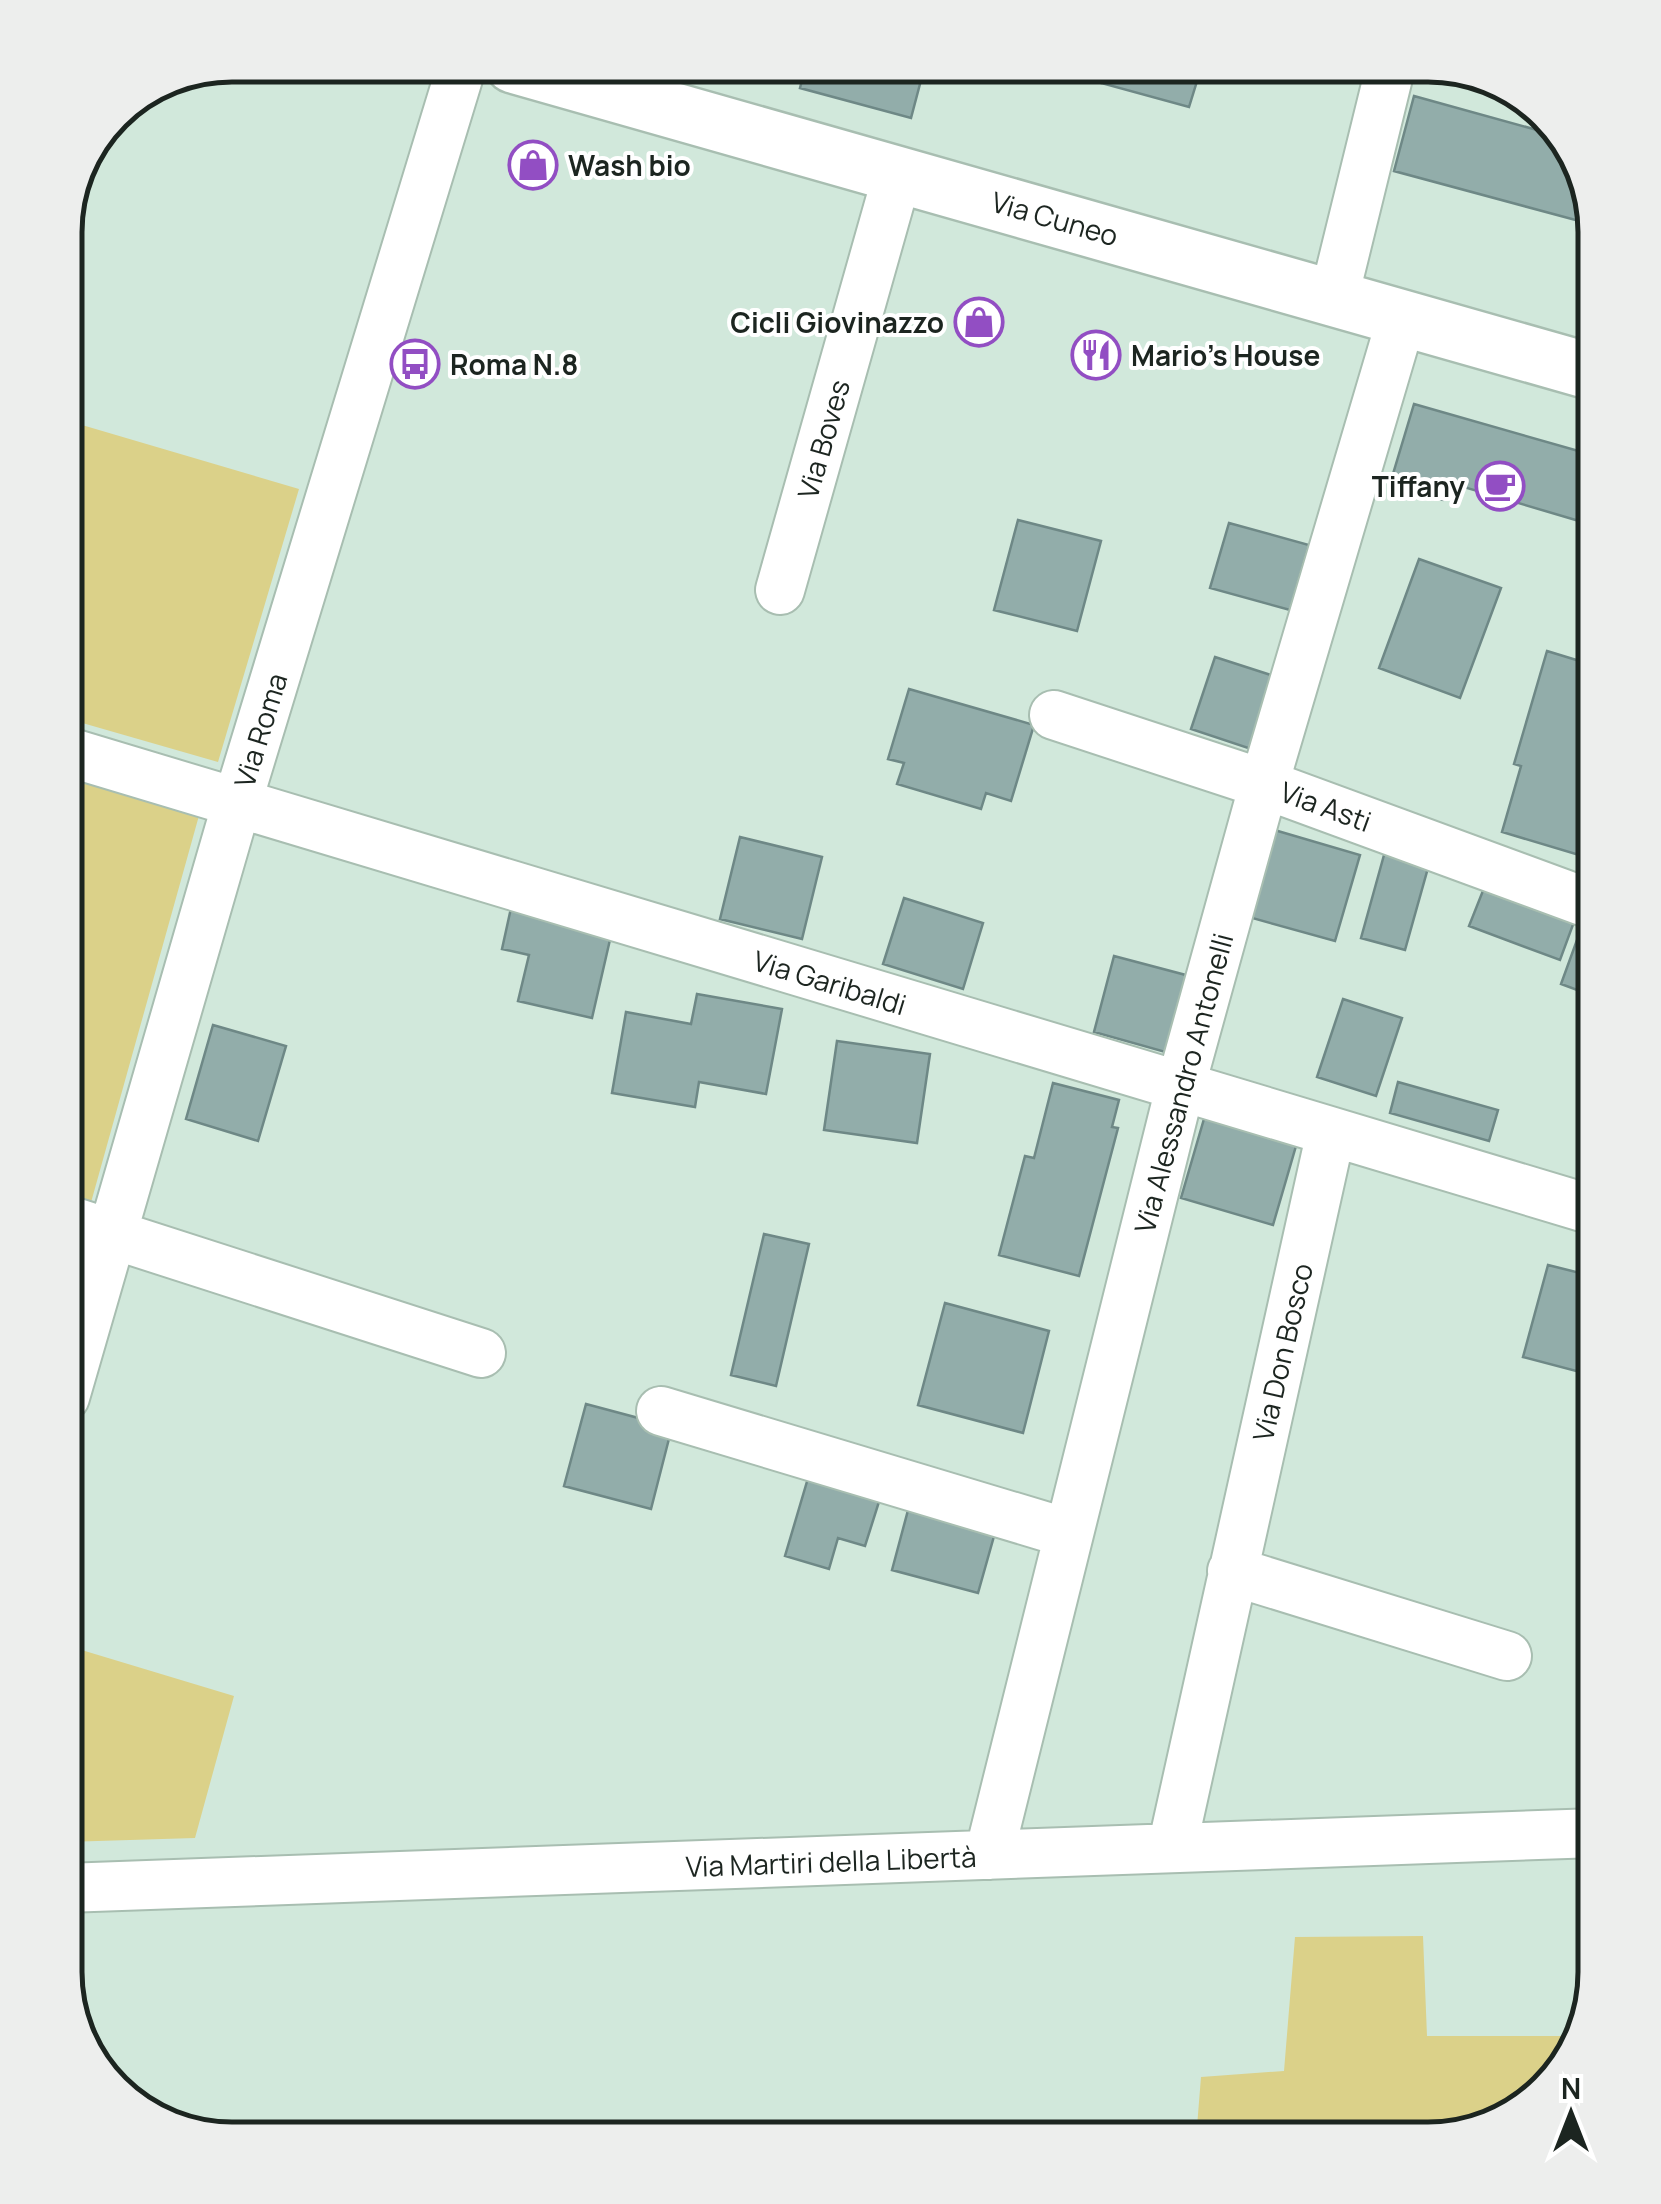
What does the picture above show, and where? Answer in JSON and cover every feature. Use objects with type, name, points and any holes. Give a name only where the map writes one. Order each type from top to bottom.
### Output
[{"type":"main road","name":"Via Cuneo","points":[[578,82],[1578,367]]},
{"type":"street","name":"Via Roma","points":[[82,1338],[238,803],[457,82]]},
{"type":"street","points":[[1334,297],[1387,83]]},
{"type":"street","name":"Via Boves","points":[[780,590],[898,173]]},
{"type":"street","name":"Via Alessandro Antonelli","points":[[989,1855],[1180,1088],[1264,784],[1402,317]]},
{"type":"street","name":"Via Asti","points":[[1054,714],[1264,784],[1578,899]]},
{"type":"street","name":"Via Garibaldi","points":[[83,756],[1578,1205]]},
{"type":"street","name":"Via Don Bosco","points":[[1172,1848],[1331,1132]]},
{"type":"street","points":[[82,1225],[481,1353]]},
{"type":"street","points":[[661,1411],[1068,1534]]},
{"type":"street","points":[[1232,1571],[1508,1656]]},
{"type":"street","name":"Via Martiri della Libertà","points":[[82,1887],[1578,1834]]},
{"type":"shaded area","points":[[83,425],[299,489],[218,762],[83,723]]},
{"type":"shaded area","points":[[83,779],[200,812],[90,1206],[82,1203]]},
{"type":"shaded area","points":[[82,1650],[234,1696],[195,1838],[82,1841]]},
{"type":"shaded area","points":[[1423,1936],[1427,2036],[1564,2036],[1546,2064],[1521,2064],[1521,2089],[1468,2116],[1429,2122],[1197,2122],[1201,2077],[1284,2071],[1295,1937]]},
{"type":"building","points":[[801,82],[920,83],[911,118],[800,88]]},
{"type":"building","points":[[1101,83],[1196,83],[1189,107]]},
{"type":"building","points":[[1414,96],[1538,130],[1563,166],[1577,221],[1394,171]]},
{"type":"building","points":[[1414,404],[1578,451],[1578,521],[1464,487],[1443,500],[1390,484]]},
{"type":"building","points":[[1018,520],[1101,541],[1077,631],[994,610]]},
{"type":"building","points":[[1229,523],[1309,545],[1290,610],[1210,588]]},
{"type":"building","points":[[1419,559],[1501,588],[1460,698],[1379,668]]},
{"type":"building","points":[[1547,651],[1578,660],[1578,855],[1502,832],[1521,766],[1514,764]]},
{"type":"building","points":[[1215,657],[1280,678],[1257,751],[1191,729]]},
{"type":"building","points":[[909,689],[1034,725],[1011,801],[986,793],[981,809],[897,784],[904,763],[888,759]]},
{"type":"building","points":[[1271,829],[1360,855],[1335,941],[1245,916]]},
{"type":"building","points":[[740,837],[822,857],[802,939],[720,919]]},
{"type":"building","points":[[1389,837],[1433,850],[1405,950],[1361,938]]},
{"type":"building","points":[[1488,878],[1578,911],[1560,960],[1469,926]]},
{"type":"building","points":[[904,898],[983,923],[963,989],[883,964]]},
{"type":"building","points":[[511,908],[612,931],[592,1018],[518,1001],[529,955],[502,949]]},
{"type":"building","points":[[1578,937],[1578,990],[1561,984]]},
{"type":"building","points":[[1114,956],[1197,978],[1176,1055],[1094,1032]]},
{"type":"building","points":[[697,994],[782,1009],[766,1094],[699,1082],[695,1107],[612,1093],[626,1012],[691,1024]]},
{"type":"building","points":[[1343,999],[1402,1018],[1376,1096],[1317,1077]]},
{"type":"building","points":[[213,1025],[286,1046],[258,1141],[186,1119]]},
{"type":"building","points":[[837,1041],[930,1054],[917,1143],[824,1130]]},
{"type":"building","points":[[1398,1082],[1498,1110],[1489,1141],[1390,1113]]},
{"type":"building","points":[[1053,1083],[1119,1100],[1112,1127],[1118,1128],[1079,1276],[999,1255],[1025,1156],[1034,1158]]},
{"type":"building","points":[[1206,1112],[1298,1139],[1273,1225],[1181,1198]]},
{"type":"building","points":[[764,1234],[809,1244],[776,1386],[731,1375]]},
{"type":"building","points":[[1548,1265],[1578,1272],[1578,1371],[1523,1357]]},
{"type":"building","points":[[945,1303],[1049,1331],[1023,1433],[918,1405]]},
{"type":"building","points":[[586,1404],[672,1427],[651,1509],[564,1486]]},
{"type":"building","points":[[811,1468],[883,1489],[865,1546],[838,1538],[829,1569],[785,1556]]},
{"type":"building","points":[[911,1499],[998,1522],[978,1593],[892,1570]]},
{"type":"place","name":"Wash bio","points":[[533,165]]},
{"type":"place","name":"Cicli Giovinazzo","points":[[979,322]]},
{"type":"place","name":"Mario's House","points":[[1096,355]]},
{"type":"place","name":"Roma N.8","points":[[415,364]]},
{"type":"place","name":"Tiffany","points":[[1500,486]]}]
